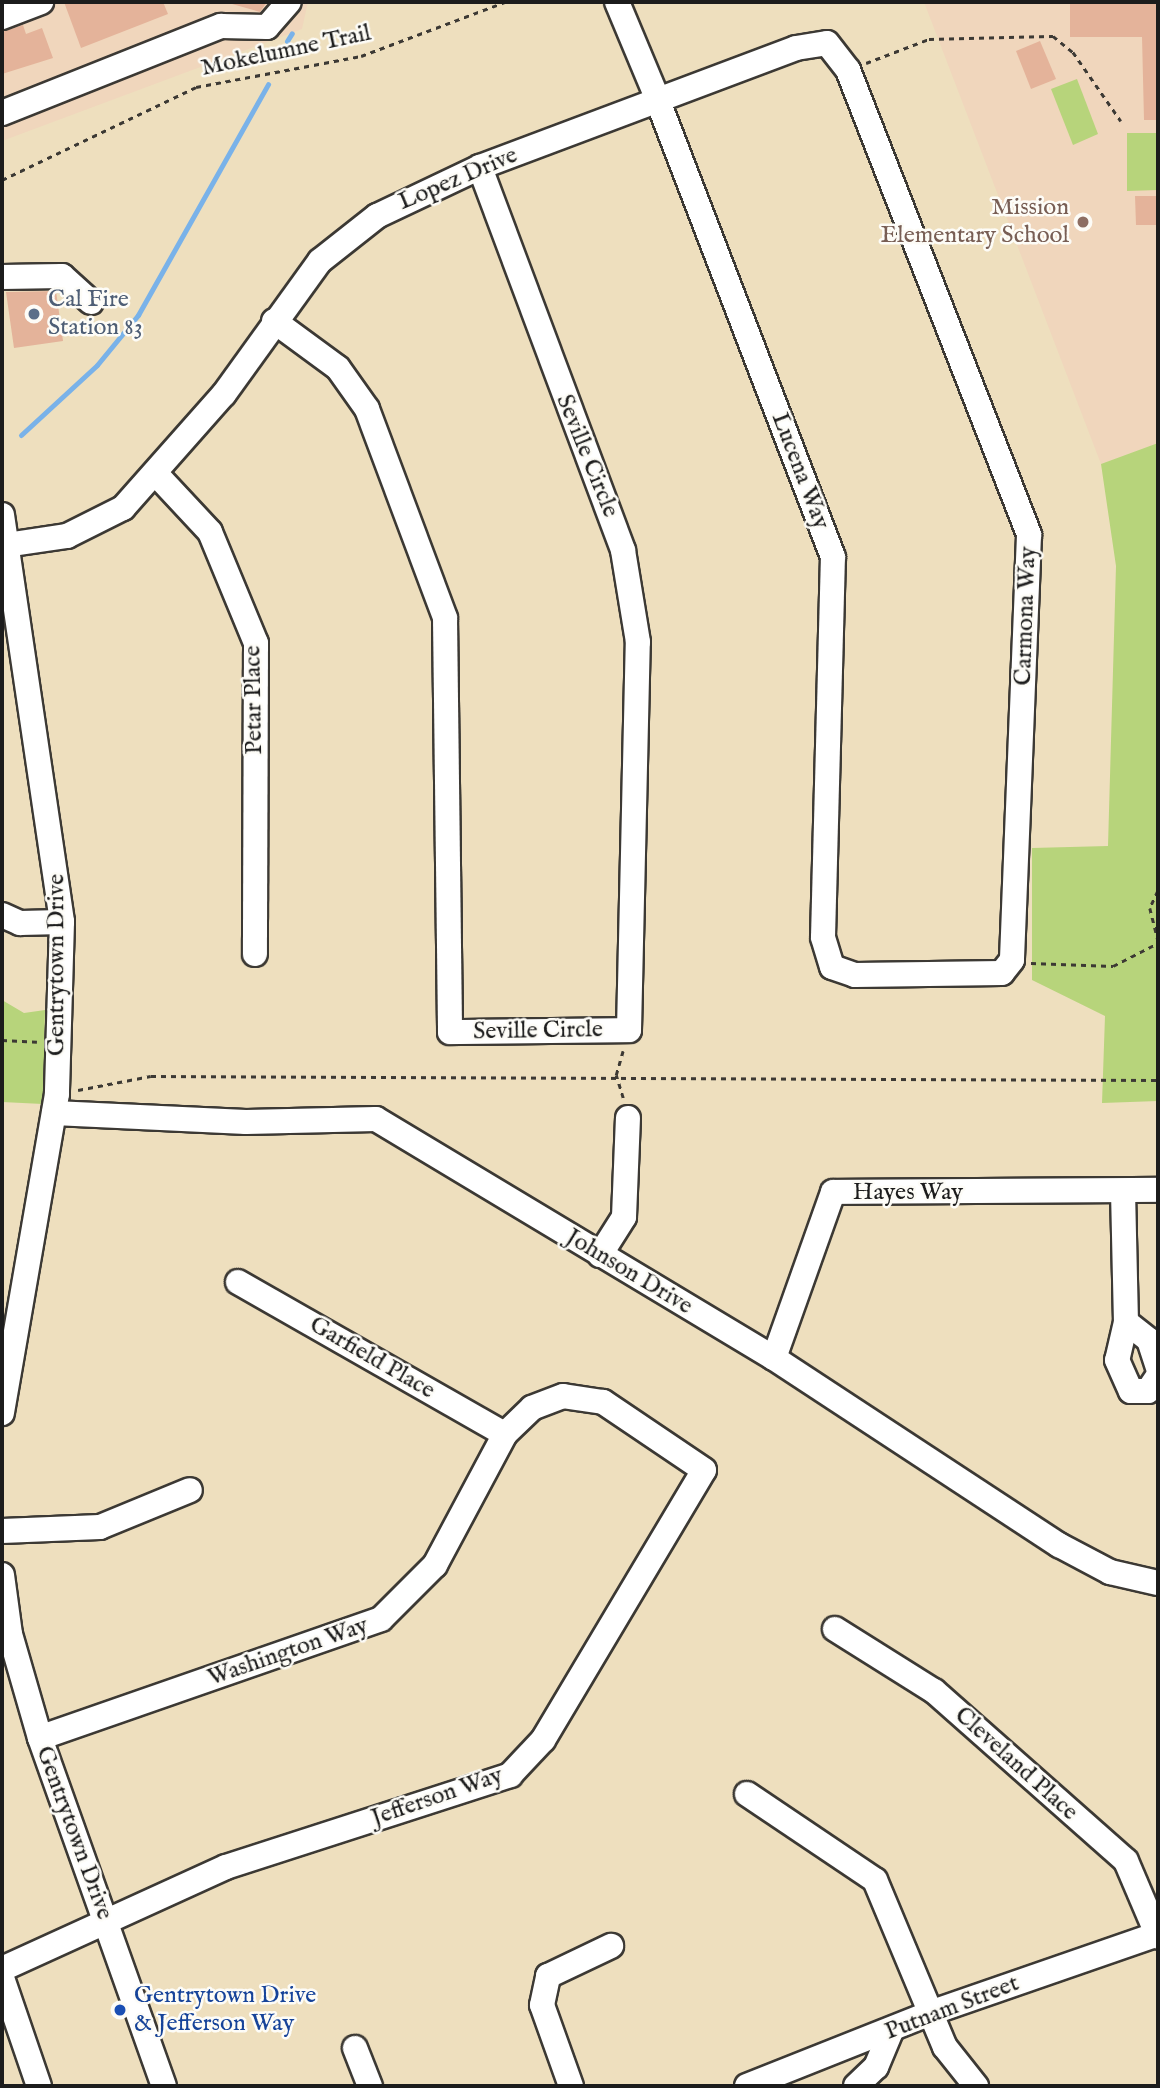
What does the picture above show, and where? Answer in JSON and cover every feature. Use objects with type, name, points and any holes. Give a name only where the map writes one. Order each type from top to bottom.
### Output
[{"type":"street","points":[[2,18],[41,2]]},
{"type":"street","points":[[2,113],[221,26],[267,27],[289,2]]},
{"type":"street","name":"Lucena Way","points":[[617,2],[833,557],[823,937],[832,967],[855,975],[985,977],[1002,973],[1012,960]]},
{"type":"street","name":"Lopez Drive","points":[[6,545],[93,528],[156,474],[320,261],[377,216],[480,167],[796,48],[827,43]]},
{"type":"street","name":"Carmona Way","points":[[827,43],[848,70],[1029,535],[1012,960]]},
{"type":"street","name":"Seville Circle","points":[[274,321],[338,368],[367,409],[445,618],[450,1031],[629,1030],[638,642],[624,550],[480,167]]},
{"type":"street","points":[[2,277],[62,276],[91,302]]},
{"type":"street","name":"Petar Place","points":[[156,474],[209,532],[256,643],[255,954]]},
{"type":"street","name":"Gentrytown Drive","points":[[2,515],[62,922],[56,1104],[4,1385],[2,1413]]},
{"type":"street","points":[[2,915],[20,923],[62,922]]},
{"type":"street","name":"Johnson Drive","points":[[56,1104],[246,1122],[376,1119],[774,1358],[1059,1545],[1111,1572],[1158,1583]]},
{"type":"street","points":[[600,1255],[624,1217],[628,1118]]},
{"type":"street","name":"Hayes Way","points":[[774,1358],[833,1192],[1158,1190]]},
{"type":"street","points":[[1124,1191],[1126,1322],[1117,1360],[1124,1383],[1138,1394],[1158,1376]]},
{"type":"street","name":"Garfield Place","points":[[238,1282],[505,1434]]},
{"type":"street","points":[[1126,1322],[1149,1340],[1158,1368]]},
{"type":"street","name":"Washington Way","points":[[40,1738],[381,1619],[435,1565],[505,1434],[532,1408],[563,1396],[603,1402],[704,1470]]},
{"type":"street","name":"Jefferson Way","points":[[2,1969],[226,1867],[510,1775],[543,1740],[704,1470]]},
{"type":"street","points":[[2,1531],[100,1527],[190,1490]]},
{"type":"street","name":"Gentrytown Drive","points":[[2,1576],[10,1634],[40,1738],[164,2086]]},
{"type":"street","name":"Cleveland Place","points":[[835,1629],[934,1691],[1126,1861],[1158,1935]]},
{"type":"street","points":[[747,1794],[875,1880],[933,2012],[945,2047],[976,2086]]},
{"type":"street","name":"Putnam Street","points":[[747,2086],[933,2012],[1158,1935]]},
{"type":"street","points":[[571,2086],[542,2005],[548,1976],[611,1946]]},
{"type":"street","points":[[2,1978],[39,2086]]},
{"type":"street","points":[[856,2086],[876,2067],[892,2029]]},
{"type":"street","points":[[355,2048],[370,2086]]},
{"type":"path","name":"Mokelumne Trail","points":[[2,180],[196,87],[362,56],[505,2]]},
{"type":"path","points":[[848,70],[929,39],[1053,36],[1073,52],[1121,121]]},
{"type":"path","points":[[1012,960],[1113,966],[1158,942],[1150,908],[1158,891]]},
{"type":"path","points":[[628,1118],[616,1075],[629,1030]]},
{"type":"path","points":[[2,1041],[56,1042]]},
{"type":"path","points":[[56,1104],[150,1076],[616,1075],[1158,1080]]},
{"type":"shaded area","points":[[2,2],[308,2],[302,29],[2,141]]},
{"type":"shaded area","name":"Mission Elementary School","points":[[924,2],[1158,2],[1158,443],[1101,464]]},
{"type":"green space","points":[[1077,79],[1098,134],[1073,145],[1051,89]]},
{"type":"green space","points":[[1127,133],[1158,133],[1158,190],[1127,191]]},
{"type":"green space","points":[[1158,443],[1158,1101],[1102,1103],[1105,1016],[1032,980],[1032,848],[1108,846],[1116,566],[1101,464]]},
{"type":"green space","points":[[2,1000],[24,1013],[45,1010],[43,1104],[2,1102]]},
{"type":"building","points":[[64,2],[163,2],[168,14],[81,48]]},
{"type":"building","points":[[225,2],[267,2],[260,12]]},
{"type":"building","points":[[1070,2],[1158,2],[1158,120],[1144,120],[1142,37],[1070,37]]},
{"type":"building","points":[[23,25],[26,34],[42,28],[53,58],[2,74],[2,32]]},
{"type":"building","points":[[1040,41],[1056,79],[1031,89],[1016,51]]},
{"type":"building","points":[[1135,196],[1158,196],[1158,225],[1136,225]]},
{"type":"building","name":"Cal Fire Station 83","points":[[56,291],[63,341],[14,348],[6,292]]},
{"type":"waterway","points":[[287,41],[292,33]]},
{"type":"waterway","points":[[21,435],[97,365],[138,315],[268,84]]},
{"type":"place","name":"Mission Elementary School","points":[[1083,222]]},
{"type":"place","name":"Cal Fire Station 83","points":[[34,314]]},
{"type":"place","name":"Gentrytown Drive & Jefferson Way","points":[[120,2010]]}]
